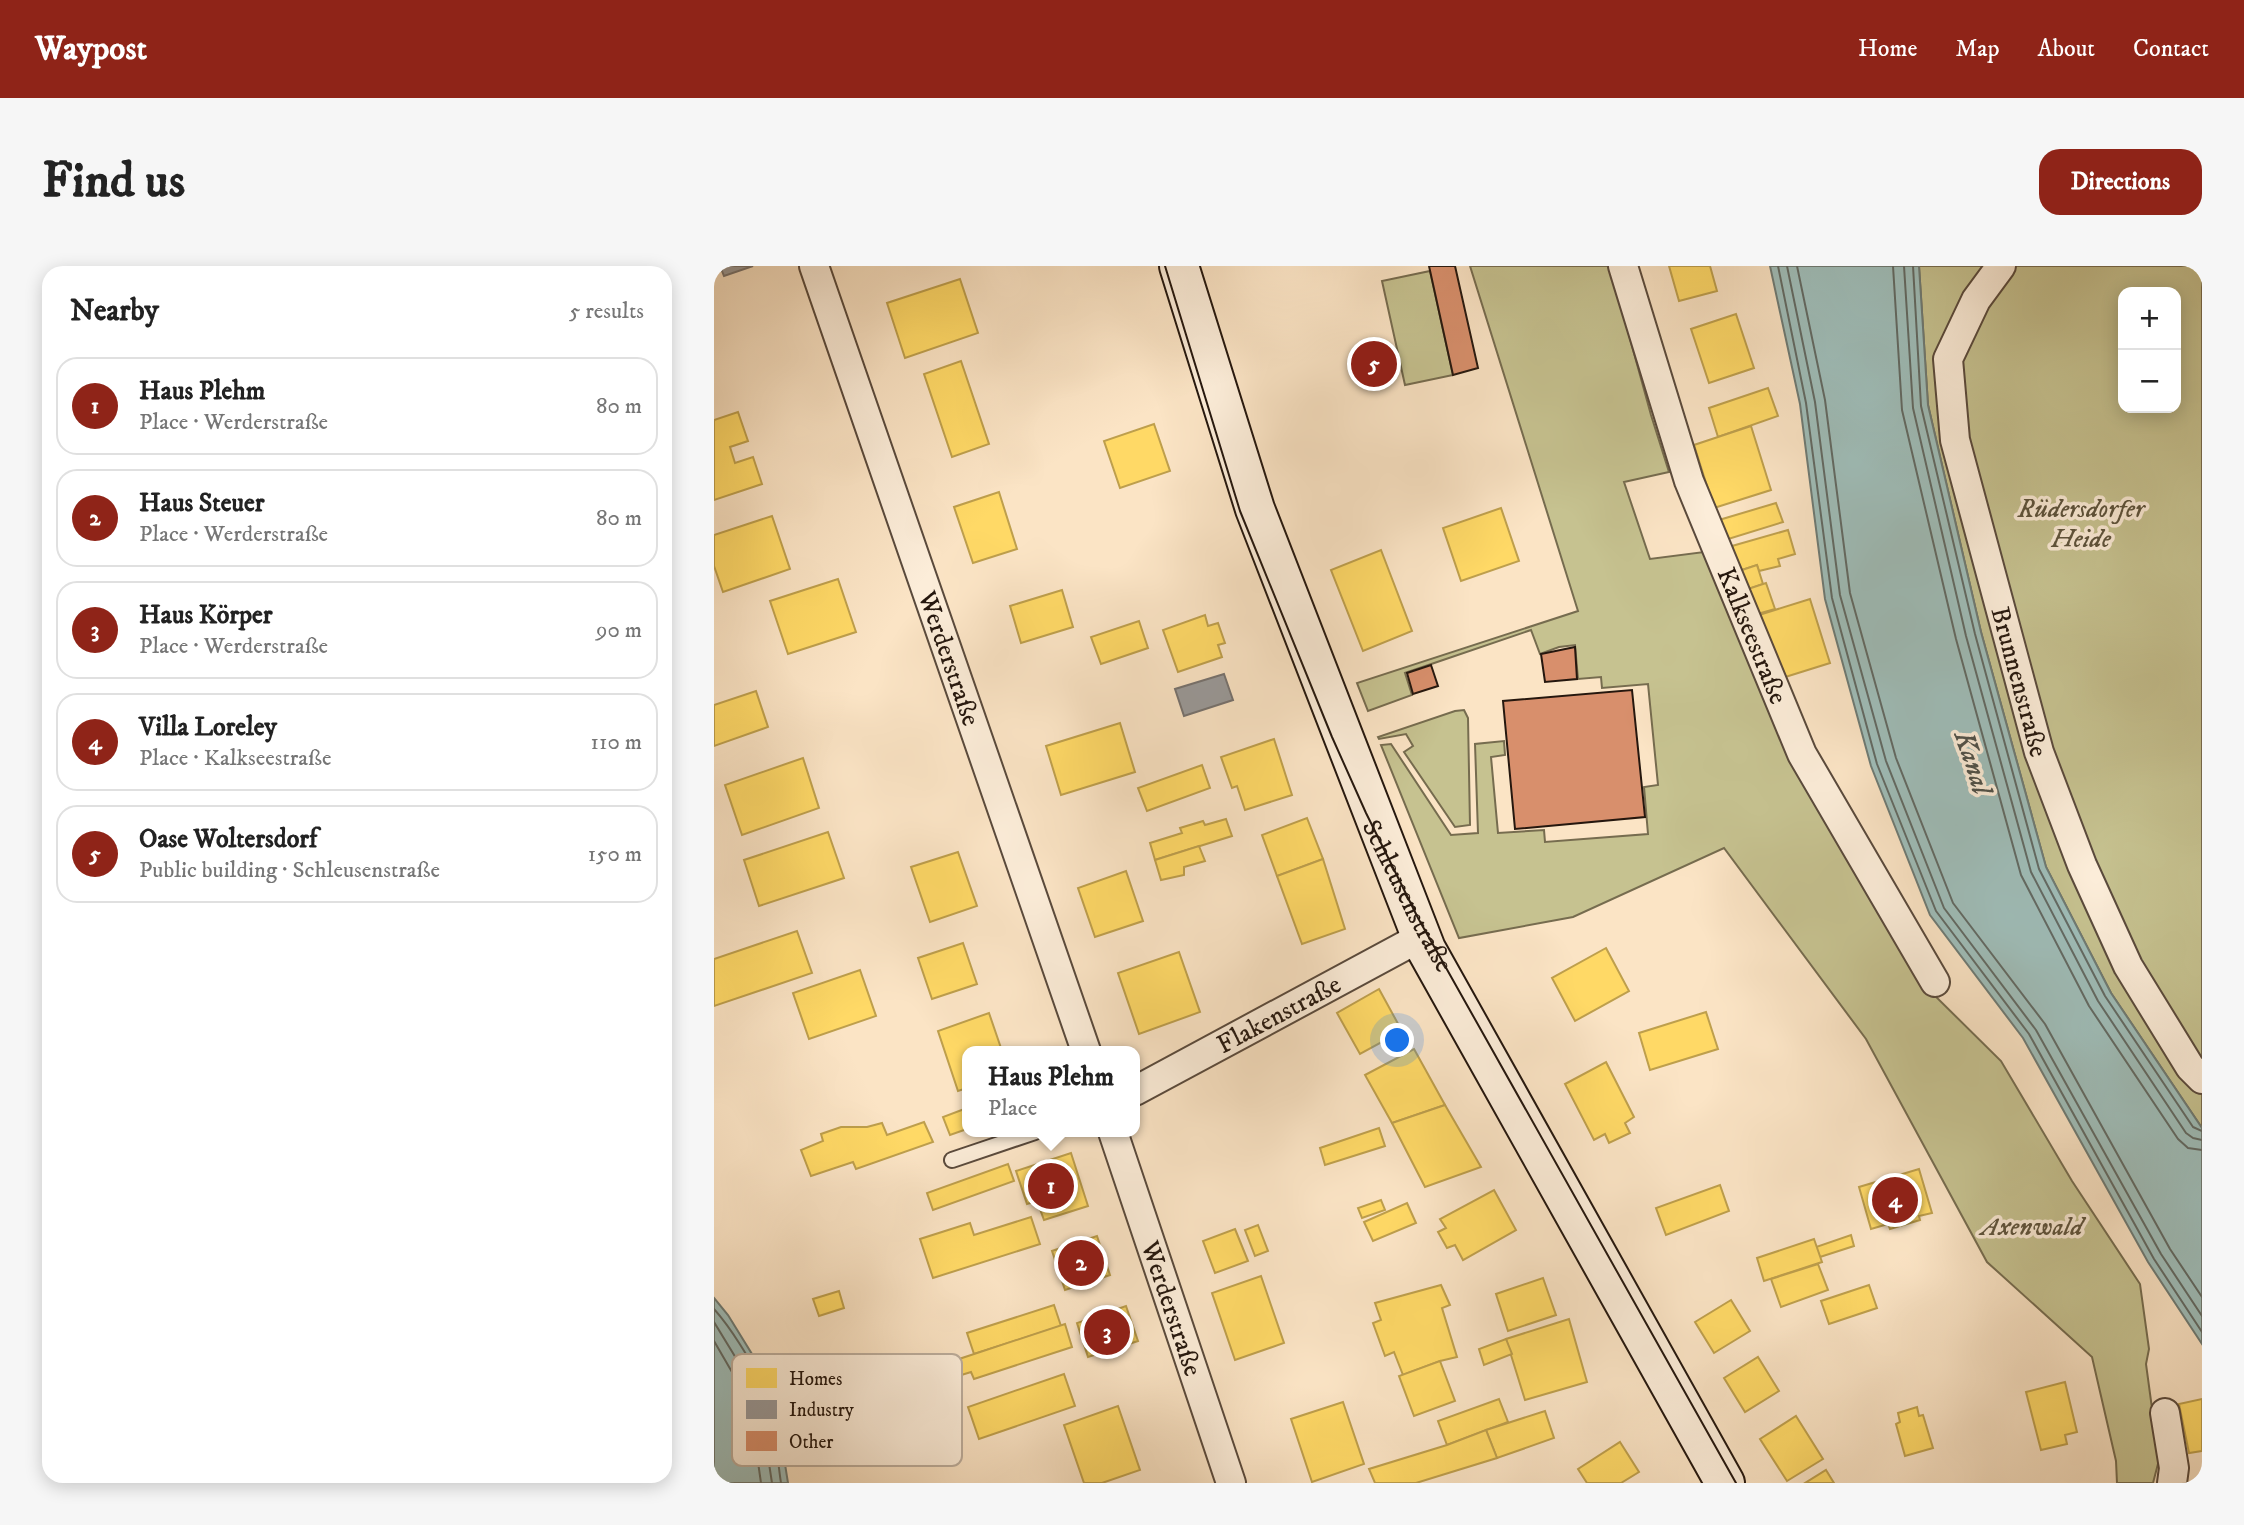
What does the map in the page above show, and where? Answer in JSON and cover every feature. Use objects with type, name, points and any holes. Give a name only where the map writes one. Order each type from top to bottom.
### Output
[{"type":"street","name":"Werderstraße","points":[[814,266],[1084,1046]]},
{"type":"street","name":"Schleusenstraße","points":[[1179,266],[1255,509],[1421,937],[1725,1483]]},
{"type":"street","name":"Kalkseestraße","points":[[1623,266],[1689,481],[1802,754],[1935,982]]},
{"type":"street","name":"Brunnenstraße","points":[[2001,266],[1976,300],[1948,359],[1955,440],[2039,752],[2078,852],[2128,966],[2190,1067],[2202,1079]]},
{"type":"street","name":"Flakenstraße","points":[[1140,1088],[1421,937]]},
{"type":"street","name":"Werderstraße","points":[[1115,1137],[1231,1483]]},
{"type":"street","points":[[2165,1413],[2174,1468],[2172,1483]]},
{"type":"lane","points":[[952,1160],[1020,1137]]},
{"type":"green space","name":"Axenwald","points":[[1470,266],[1610,266],[1669,472],[1624,482],[1650,559],[1704,552],[1925,986],[2001,1061],[2072,1181],[2140,1284],[2149,1349],[2146,1364],[2159,1460],[2153,1483],[2117,1483],[2116,1461],[2092,1357],[1987,1262],[1866,1039],[1724,848],[1573,917],[1459,938],[1381,745],[1391,744],[1451,835],[1478,833],[1475,744],[1504,741],[1505,755],[1491,757],[1498,833],[1544,830],[1545,842],[1648,834],[1644,787],[1658,785],[1648,684],[1602,688],[1601,677],[1578,679],[1575,645],[1540,654],[1531,630],[1405,673],[1412,695],[1368,711],[1357,683],[1578,611]]},
{"type":"green space","name":"Rüdersdorfer Heide","points":[[1919,266],[2202,266],[2202,1128],[2111,993],[2046,867],[1981,632],[1928,405]]},
{"type":"green space","points":[[1430,271],[1453,375],[1405,385],[1382,281]]},
{"type":"green space","points":[[1464,710],[1468,718],[1470,825],[1455,827],[1404,752],[1413,746],[1406,734],[1378,737]]},
{"type":"water","name":"Kanal","points":[[1770,266],[1919,266],[1928,405],[1981,632],[2046,867],[2111,993],[2202,1128],[2202,1344],[2148,1262],[2023,1038],[1930,915],[1871,766],[1825,599],[1800,404]]},
{"type":"water","points":[[714,1298],[752,1354],[732,1354],[732,1466],[785,1466],[788,1483],[714,1483]]},
{"type":"building: Homes","points":[[1669,266],[1710,266],[1717,291],[1679,301]]},
{"type":"building: Homes","points":[[960,279],[978,333],[905,358],[887,303]]},
{"type":"building: Homes","points":[[1736,314],[1754,368],[1709,383],[1691,329]]},
{"type":"building: Homes","points":[[961,361],[989,444],[952,457],[924,374]]},
{"type":"building: Homes","points":[[1768,388],[1778,416],[1718,437],[1709,408]]},
{"type":"building: Homes","points":[[738,412],[748,441],[730,447],[735,463],[753,457],[762,484],[714,500],[714,420]]},
{"type":"building: Homes","points":[[1154,424],[1170,471],[1120,488],[1104,441]]},
{"type":"building: Homes","points":[[1751,426],[1771,490],[1714,508],[1694,445]]},
{"type":"building: Homes","points":[[999,492],[1017,549],[973,563],[954,507]]},
{"type":"building: Homes","points":[[1776,503],[1783,522],[1725,540],[1719,520]]},
{"type":"building: Homes","points":[[1501,508],[1519,561],[1461,581],[1443,528]]},
{"type":"building: Homes","points":[[772,516],[790,569],[723,592],[714,566],[714,535]]},
{"type":"building: Homes","points":[[1788,530],[1795,554],[1778,559],[1780,566],[1759,571],[1757,565],[1739,571],[1732,546]]},
{"type":"building: Homes","points":[[1381,550],[1412,631],[1363,651],[1331,570]]},
{"type":"building: Homes","points":[[1757,565],[1763,584],[1745,590],[1739,571]]},
{"type":"building: Homes","points":[[838,579],[856,632],[788,654],[770,601]]},
{"type":"building: Homes","points":[[1766,583],[1775,609],[1754,615],[1745,590]]},
{"type":"building: Homes","points":[[1062,590],[1073,627],[1021,643],[1010,606]]},
{"type":"building: Homes","points":[[1810,599],[1830,663],[1779,679],[1759,615]]},
{"type":"building: Homes","points":[[1205,615],[1208,626],[1218,623],[1225,643],[1218,645],[1222,657],[1178,672],[1163,630]]},
{"type":"building: Homes","points":[[1139,621],[1148,648],[1101,664],[1091,637]]},
{"type":"building: Homes","points":[[756,691],[768,727],[714,746],[714,705]]},
{"type":"building: Homes","points":[[1120,723],[1135,772],[1061,795],[1046,746]]},
{"type":"building: Homes","points":[[1274,739],[1292,795],[1245,810],[1237,786],[1232,788],[1221,757]]},
{"type":"building: Homes","points":[[803,758],[819,808],[742,835],[725,785]]},
{"type":"building: Homes","points":[[1202,765],[1210,788],[1147,811],[1138,788]]},
{"type":"building: Homes","points":[[1307,818],[1323,859],[1277,876],[1262,835]]},
{"type":"building: Homes","points":[[1226,819],[1232,836],[1155,860],[1150,843],[1182,833],[1180,828],[1203,821],[1205,825]]},
{"type":"building: Homes","points":[[828,832],[844,878],[759,906],[744,860]]},
{"type":"building: Homes","points":[[1199,846],[1205,861],[1184,867],[1184,875],[1161,880],[1155,860]]},
{"type":"building: Homes","points":[[958,852],[977,906],[930,922],[911,867]]},
{"type":"building: Homes","points":[[1323,859],[1345,929],[1302,944],[1277,876]]},
{"type":"building: Homes","points":[[1126,871],[1143,921],[1095,937],[1078,888]]},
{"type":"building: Homes","points":[[797,931],[812,973],[714,1006],[714,959]]},
{"type":"building: Homes","points":[[963,943],[977,984],[932,999],[918,958]]},
{"type":"building: Homes","points":[[1606,948],[1629,991],[1575,1021],[1552,978]]},
{"type":"building: Homes","points":[[1179,952],[1200,1012],[1139,1034],[1118,973]]},
{"type":"building: Homes","points":[[860,970],[876,1016],[809,1039],[793,993]]},
{"type":"building: Homes","points":[[1379,989],[1402,1031],[1360,1054],[1337,1013]]},
{"type":"building: Homes","points":[[1706,1012],[1718,1049],[1650,1070],[1639,1033]]},
{"type":"building: Homes","points":[[989,1013],[1000,1046],[962,1046],[962,1090],[958,1091],[938,1031]]},
{"type":"building: Homes","points":[[1414,1049],[1445,1105],[1392,1123],[1365,1075]]},
{"type":"building: Homes","points":[[1606,1062],[1634,1117],[1625,1123],[1630,1133],[1609,1143],[1605,1134],[1594,1140],[1565,1084]]},
{"type":"building: Homes","points":[[1445,1105],[1481,1167],[1425,1187],[1392,1123]]},
{"type":"building: Homes","points":[[962,1110],[962,1131],[950,1135],[943,1117]]},
{"type":"building: Homes","points":[[924,1122],[933,1142],[856,1169],[853,1162],[811,1176],[801,1150],[823,1141],[821,1134],[841,1127],[867,1127],[882,1123],[887,1135]]},
{"type":"building: Homes","points":[[1379,1128],[1385,1146],[1325,1165],[1320,1148]]},
{"type":"building: Homes","points":[[1071,1153],[1088,1206],[1044,1220],[1037,1201],[1027,1204],[1016,1171]]},
{"type":"building: Homes","points":[[1008,1164],[1014,1181],[933,1210],[927,1193]]},
{"type":"building: Homes","points":[[1919,1169],[1932,1213],[1919,1216],[1920,1220],[1890,1229],[1888,1224],[1871,1229],[1859,1187]]},
{"type":"building: Homes","points":[[1720,1185],[1729,1211],[1666,1235],[1656,1208]]},
{"type":"building: Homes","points":[[1494,1190],[1516,1230],[1463,1260],[1455,1245],[1447,1248],[1438,1232],[1446,1228],[1440,1219]]},
{"type":"building: Homes","points":[[1381,1200],[1385,1210],[1362,1218],[1358,1208]]},
{"type":"building: Homes","points":[[1407,1203],[1416,1223],[1373,1241],[1364,1222]]},
{"type":"building: Homes","points":[[1031,1217],[1040,1244],[933,1278],[920,1239],[970,1223],[974,1235]]},
{"type":"building: Homes","points":[[1258,1225],[1268,1251],[1255,1256],[1245,1230]]},
{"type":"building: Homes","points":[[1235,1229],[1248,1261],[1215,1273],[1203,1241]]},
{"type":"building: Homes","points":[[1851,1235],[1854,1246],[1820,1257],[1816,1247]]},
{"type":"building: Homes","points":[[1097,1236],[1110,1275],[1065,1290],[1052,1251]]},
{"type":"building: Homes","points":[[1814,1239],[1822,1262],[1764,1281],[1757,1258]]},
{"type":"building: Homes","points":[[1818,1264],[1828,1290],[1781,1307],[1771,1279]]},
{"type":"building: Homes","points":[[1261,1276],[1284,1343],[1235,1360],[1212,1293]]},
{"type":"building: Homes","points":[[1543,1278],[1556,1315],[1508,1331],[1496,1294]]},
{"type":"building: Homes","points":[[1441,1285],[1450,1305],[1442,1308],[1457,1357],[1403,1375],[1394,1352],[1385,1356],[1373,1323],[1381,1320],[1375,1303]]},
{"type":"building: Homes","points":[[1869,1285],[1877,1308],[1829,1324],[1821,1301]]},
{"type":"building: Homes","points":[[839,1291],[844,1308],[819,1316],[813,1299]]},
{"type":"building: Homes","points":[[1731,1300],[1750,1331],[1714,1353],[1695,1322]]},
{"type":"building: Homes","points":[[1054,1305],[1061,1326],[974,1354],[967,1333]]},
{"type":"building: Homes","points":[[1126,1306],[1138,1341],[1088,1357],[1077,1323]]},
{"type":"building: Homes","points":[[1569,1319],[1587,1382],[1525,1400],[1506,1339]]},
{"type":"building: Homes","points":[[1065,1324],[1072,1347],[974,1379],[971,1372],[962,1375],[962,1358]]},
{"type":"building: Homes","points":[[1506,1339],[1512,1354],[1484,1365],[1479,1349]]},
{"type":"building: Homes","points":[[1758,1357],[1779,1391],[1745,1412],[1724,1378]]},
{"type":"building: Homes","points":[[1440,1361],[1455,1401],[1414,1416],[1399,1376]]},
{"type":"building: Homes","points":[[1064,1374],[1075,1406],[979,1439],[968,1407]]},
{"type":"building: Homes","points":[[2065,1382],[2077,1432],[2065,1435],[2067,1444],[2041,1450],[2026,1392]]},
{"type":"building: Homes","points":[[1499,1399],[1508,1422],[1447,1445],[1438,1421]]},
{"type":"building: Homes","points":[[2202,1399],[2202,1451],[2189,1453],[2179,1404]]},
{"type":"building: Homes","points":[[1343,1402],[1364,1464],[1312,1482],[1291,1419]]},
{"type":"building: Homes","points":[[1118,1406],[1140,1470],[1102,1483],[1084,1483],[1064,1425]]},
{"type":"building: Homes","points":[[1917,1407],[1919,1416],[1923,1415],[1933,1448],[1905,1456],[1896,1424],[1900,1422],[1898,1413]]},
{"type":"building: Homes","points":[[1545,1411],[1554,1438],[1497,1458],[1486,1430]]},
{"type":"building: Homes","points":[[1796,1416],[1823,1459],[1787,1481],[1760,1439]]},
{"type":"building: Homes","points":[[1486,1430],[1497,1458],[1416,1483],[1375,1483],[1369,1469],[1447,1445]]},
{"type":"building: Homes","points":[[1620,1442],[1639,1472],[1621,1483],[1587,1483],[1578,1469]]},
{"type":"building: Homes","points":[[1826,1470],[1834,1483],[1805,1483]]},
{"type":"building: Industry","points":[[720,266],[753,266],[724,276]]},
{"type":"building: Industry","points":[[1224,674],[1233,700],[1184,716],[1175,689]]},
{"type":"building: Other","points":[[1429,266],[1455,266],[1478,368],[1453,375]]},
{"type":"building: Other","points":[[1575,647],[1577,679],[1545,682],[1541,654]]},
{"type":"building: Other","points":[[1431,665],[1438,686],[1413,694],[1407,673]]},
{"type":"building: Other","points":[[1632,690],[1645,817],[1515,829],[1503,701]]},
{"type":"tram line","points":[[1165,266],[1240,511],[1332,737],[1366,813],[1418,918],[1736,1483]]},
{"type":"place","name":"Oase Woltersdorf","points":[[1374,364]]},
{"type":"place","name":"Haus Plehm","points":[[1051,1186]]},
{"type":"place","name":"Villa Loreley","points":[[1895,1200]]},
{"type":"place","name":"Haus Steuer","points":[[1081,1263]]},
{"type":"place","name":"Haus Körper","points":[[1107,1332]]}]
